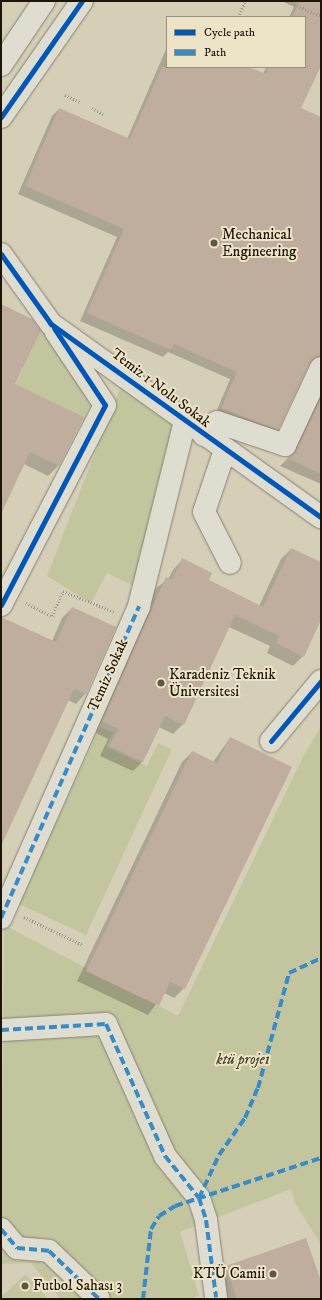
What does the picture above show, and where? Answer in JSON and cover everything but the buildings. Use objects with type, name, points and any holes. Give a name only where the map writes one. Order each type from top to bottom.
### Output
[{"type":"street","points":[[1,117],[82,1]]},
{"type":"street","points":[[1,65],[37,5]]},
{"type":"street","name":"Temiz 1 Nolu Sokak","points":[[3,260],[51,324],[204,436],[321,517]]},
{"type":"street","points":[[4,599],[105,405],[51,324]]},
{"type":"street","points":[[204,436],[217,422],[285,445],[321,368]]},
{"type":"street","name":"Temiz Sokak","points":[[3,913],[139,606],[185,422]]},
{"type":"street","points":[[225,450],[204,512],[230,563]]},
{"type":"street","points":[[271,741],[321,681]]},
{"type":"street","points":[[1,1030],[106,1024],[165,1156],[199,1198],[206,1220],[216,1297]]},
{"type":"street","points":[[1,1229],[17,1248],[49,1251],[98,1299]]},
{"type":"path","points":[[238,16],[245,1]]},
{"type":"path","points":[[286,1],[321,16]]},
{"type":"path","points":[[65,95],[80,102]]},
{"type":"path","points":[[92,108],[103,114]]},
{"type":"path","points":[[4,599],[52,616],[63,590],[110,610]]},
{"type":"path","points":[[3,913],[83,945]]},
{"type":"green space","points":[[44,325],[94,399],[84,417],[36,395],[1,415]]},
{"type":"green space","points":[[121,386],[185,430],[134,586],[107,573],[91,603],[47,576]]},
{"type":"green space","name":"ktü proje1","points":[[321,726],[321,1245],[295,1203],[291,1189],[180,1232],[199,1295],[191,1299],[61,1299],[31,1263],[1,1264],[4,925],[178,1016],[303,757]]},
{"type":"green space","points":[[100,727],[113,733],[106,747],[147,766],[158,743],[172,749],[86,935],[19,904]]},
{"type":"green space","name":"Futbol Sahası 3","points":[[26,1274],[48,1299],[1,1299],[1,1297]]},
{"type":"marked path","points":[[1,918],[139,606]]},
{"type":"marked path","points":[[199,1198],[219,1155],[245,1118],[258,1088],[289,973],[321,958]]},
{"type":"marked path","points":[[1,1030],[106,1024],[165,1156],[199,1198],[206,1220],[216,1297]]},
{"type":"marked path","points":[[143,1299],[151,1229],[159,1216],[175,1206],[321,1158]]},
{"type":"marked path","points":[[1,1229],[17,1248],[49,1251],[99,1299]]},
{"type":"cycle path","points":[[1,117],[82,1]]},
{"type":"cycle path","points":[[1,254],[51,324],[321,517]]},
{"type":"cycle path","points":[[1,605],[105,405],[54,328]]},
{"type":"cycle path","points":[[271,741],[321,681]]},
{"type":"place","name":"Mechanical Engineering","points":[[214,243]]},
{"type":"place","name":"Karadeniz Teknik Üniversitesi","points":[[161,683]]},
{"type":"place","name":"KTÜ Camii","points":[[273,1274]]},
{"type":"place","name":"Futbol Sahası 3","points":[[25,1286]]}]
